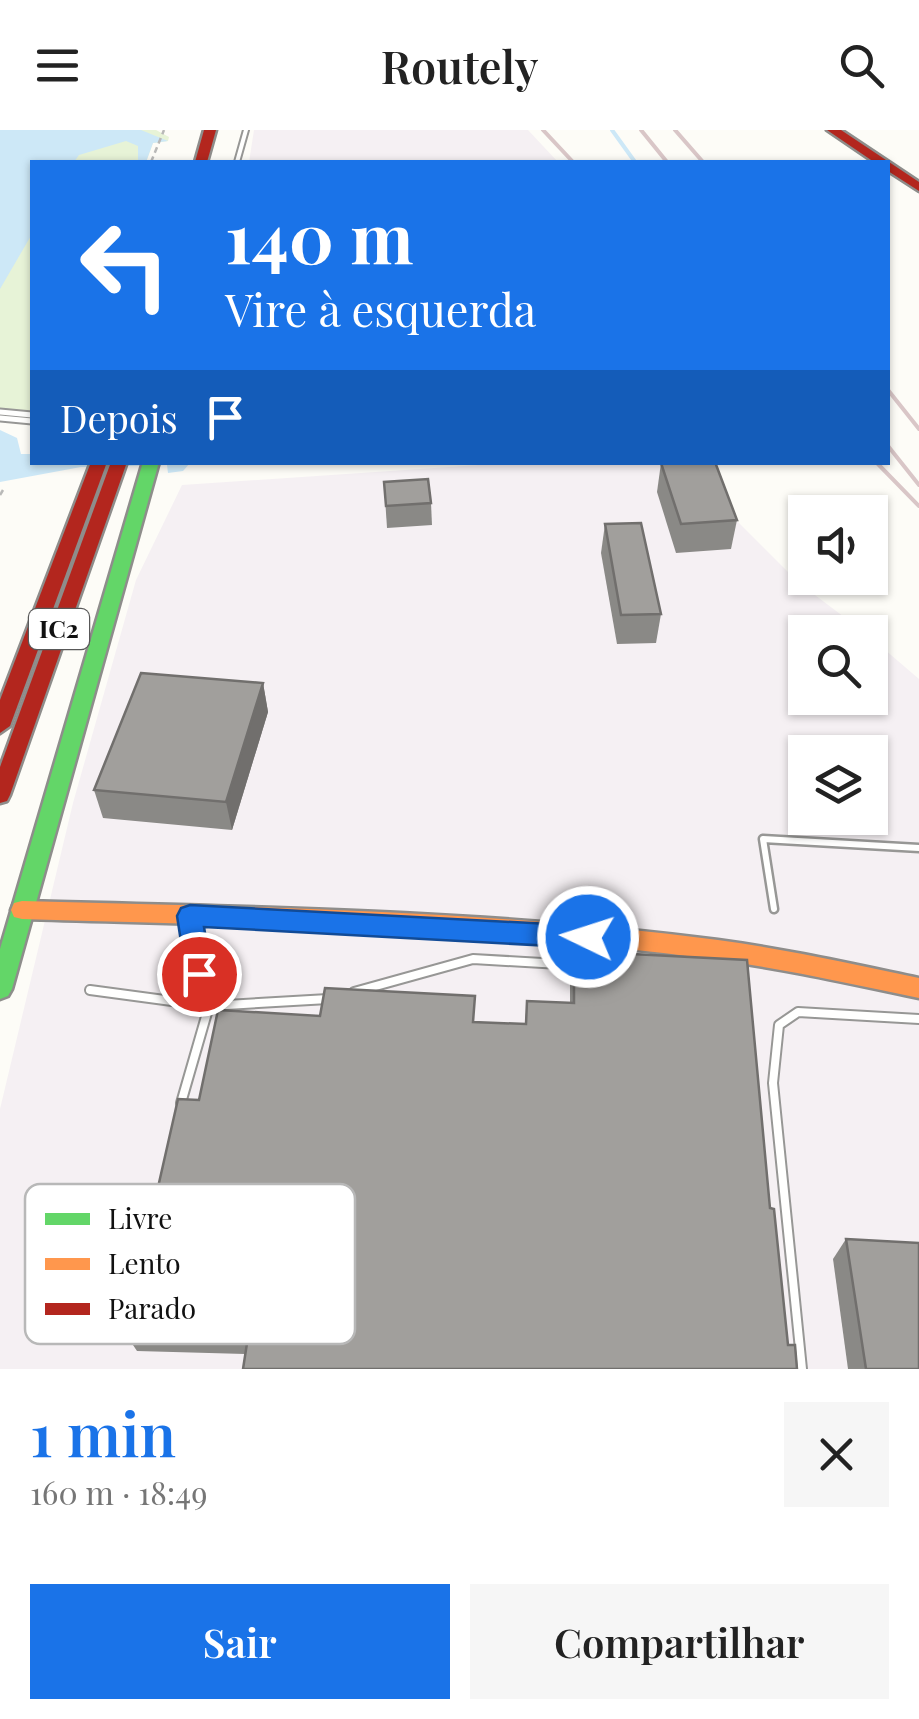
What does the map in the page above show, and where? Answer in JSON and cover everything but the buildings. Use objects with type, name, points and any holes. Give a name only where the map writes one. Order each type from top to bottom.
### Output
[{"type":"main road","points":[[202,160],[210,130]]},
{"type":"main road","points":[[216,160],[224,130]]},
{"type":"main road","points":[[833,130],[885,160]]},
{"type":"main road","points":[[890,164],[919,187]]},
{"type":"main road","points":[[0,990],[150,466]]},
{"type":"main road","name":"IC2","points":[[0,726],[107,468]]},
{"type":"main road","name":"IC2","points":[[0,796],[107,468]]},
{"type":"main road","points":[[22,910],[509,931],[668,944],[796,963],[919,988]]},
{"type":"lane","points":[[238,160],[246,130]]},
{"type":"lane","points":[[0,415],[30,418]]},
{"type":"lane","points":[[774,909],[762,839],[919,848]]},
{"type":"lane","points":[[180,1108],[209,1006],[190,916]]},
{"type":"lane","points":[[90,990],[209,1006],[336,998],[473,959],[594,967]]},
{"type":"lane","points":[[802,1369],[773,1083],[780,1025],[798,1012],[919,1019]]},
{"type":"path","points":[[151,160],[164,130]]},
{"type":"path","points":[[0,495],[4,490]]},
{"type":"shaded area","points":[[254,130],[528,130],[556,160],[249,160]]},
{"type":"shaded area","points":[[478,465],[689,465],[717,501],[788,572],[788,595],[815,595],[841,615],[788,615],[788,715],[888,715],[888,652],[919,679],[919,1369],[0,1369],[0,1109],[73,803],[136,580],[182,485]]},
{"type":"green space","points":[[44,130],[156,130],[169,137],[168,141],[153,143],[147,160],[30,160],[30,411],[0,409],[0,191]]},
{"type":"water","points":[[0,130],[141,130],[168,141],[153,143],[147,160],[138,160],[138,146],[126,141],[79,155],[75,160],[30,160],[30,237],[0,289]]},
{"type":"water","points":[[0,430],[17,438],[21,454],[30,454],[30,465],[167,465],[81,467],[0,482]]},
{"type":"water","points":[[167,465],[188,465],[183,471],[168,473]]},
{"type":"waterway","points":[[612,130],[634,160]]},
{"type":"railway","points":[[543,130],[571,160]]},
{"type":"railway","points":[[641,130],[665,160]]},
{"type":"railway","points":[[675,130],[701,160]]},
{"type":"railway","points":[[890,393],[919,429]]},
{"type":"railway","points":[[890,449],[919,485]]},
{"type":"railway","points":[[879,465],[919,506]]},
{"type":"traffic: fast","points":[[0,989],[150,465]]},
{"type":"traffic: slow","points":[[22,910],[359,920],[612,937],[808,965],[919,988]]},
{"type":"traffic: jam","points":[[202,160],[210,130]]},
{"type":"traffic: jam","points":[[833,130],[878,160]]},
{"type":"traffic: jam","points":[[890,168],[919,187]]},
{"type":"traffic: jam","points":[[0,726],[98,465]]},
{"type":"traffic: jam","points":[[0,795],[118,465]]},
{"type":"route","points":[[199,974],[190,916],[588,937]]}]
